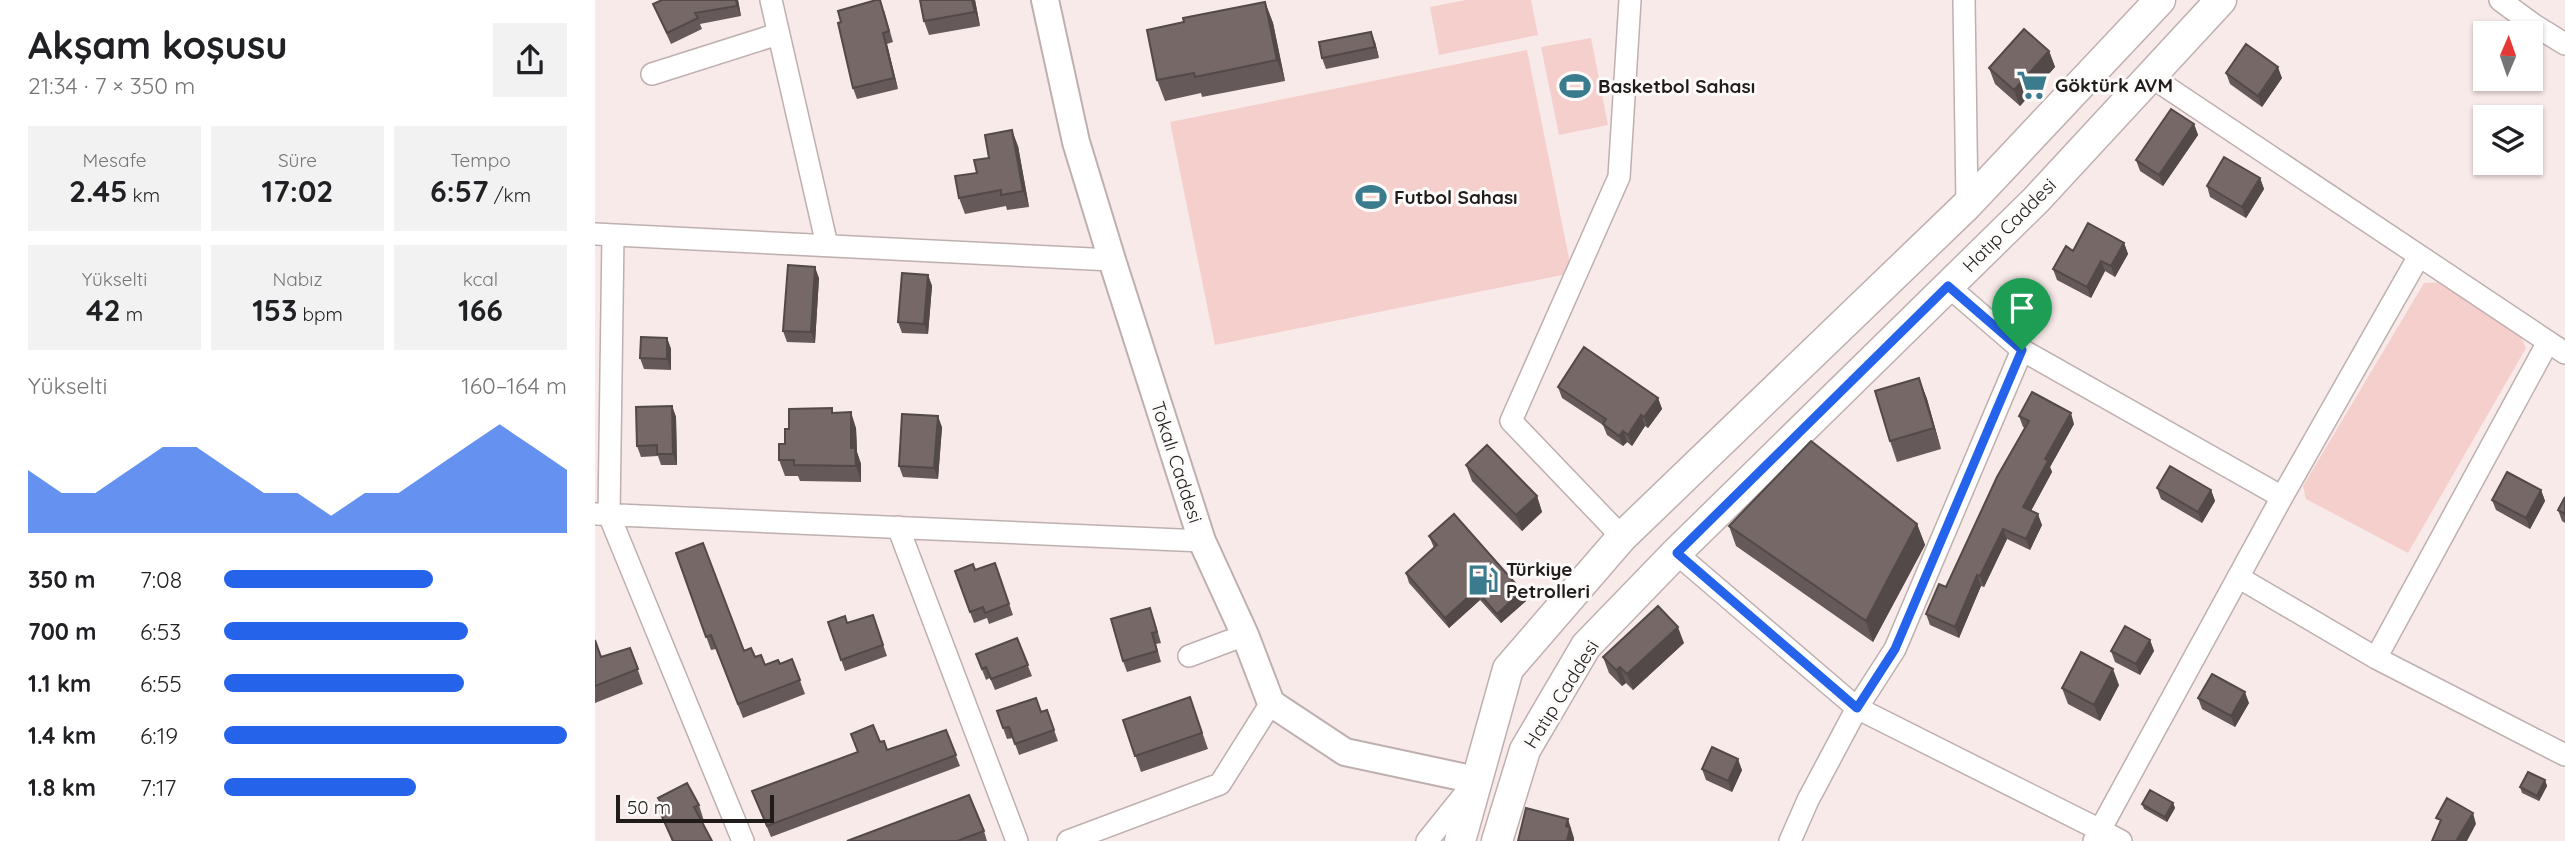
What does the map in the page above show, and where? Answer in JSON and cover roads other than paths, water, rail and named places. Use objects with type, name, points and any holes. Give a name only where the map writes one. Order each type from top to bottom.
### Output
[{"type":"main road","points":[[1460,841],[1508,669],[1622,537],[1967,205],[2161,0]]},
{"type":"main road","name":"Hatıp Caddesi","points":[[1497,841],[1525,750],[1586,646],[2036,200],[2221,0]]},
{"type":"main road","points":[[1476,780],[1511,790]]},
{"type":"street","points":[[771,0],[827,245]]},
{"type":"street","name":"Tokalı Caddesi","points":[[1045,0],[1076,142],[1202,541],[1245,635],[1271,704]]},
{"type":"street","points":[[1622,537],[1511,421],[1619,177],[1630,0]]},
{"type":"street","points":[[1963,0],[1967,205]]},
{"type":"street","points":[[2500,0],[2565,44]]},
{"type":"street","points":[[652,74],[778,34]]},
{"type":"street","points":[[2150,76],[2557,348],[2376,658]]},
{"type":"street","points":[[743,841],[602,514],[604,235],[1112,260]]},
{"type":"street","points":[[2097,835],[2282,497],[2419,256]]},
{"type":"street","points":[[1948,286],[2022,350],[2282,497]]},
{"type":"street","points":[[1790,841],[1808,800],[1857,708],[1895,649],[2022,350]]},
{"type":"street","points":[[602,514],[1202,541]]},
{"type":"street","points":[[898,527],[1017,841]]},
{"type":"street","points":[[1677,553],[1857,708],[2097,835],[2121,841]]},
{"type":"street","points":[[2238,577],[2376,658],[2565,755]]},
{"type":"street","points":[[1189,656],[1245,635]]},
{"type":"street","points":[[1068,841],[1220,784],[1271,704],[1345,752],[1476,780],[1427,841]]},
{"type":"place","name":"Göktürk AVM","points":[[2032,85]]},
{"type":"place","name":"Basketbol Sahası","points":[[1575,86]]},
{"type":"place","name":"Futbol Sahası","points":[[1371,197]]},
{"type":"place","name":"Türkiye Petrolleri","points":[[1483,580]]}]
